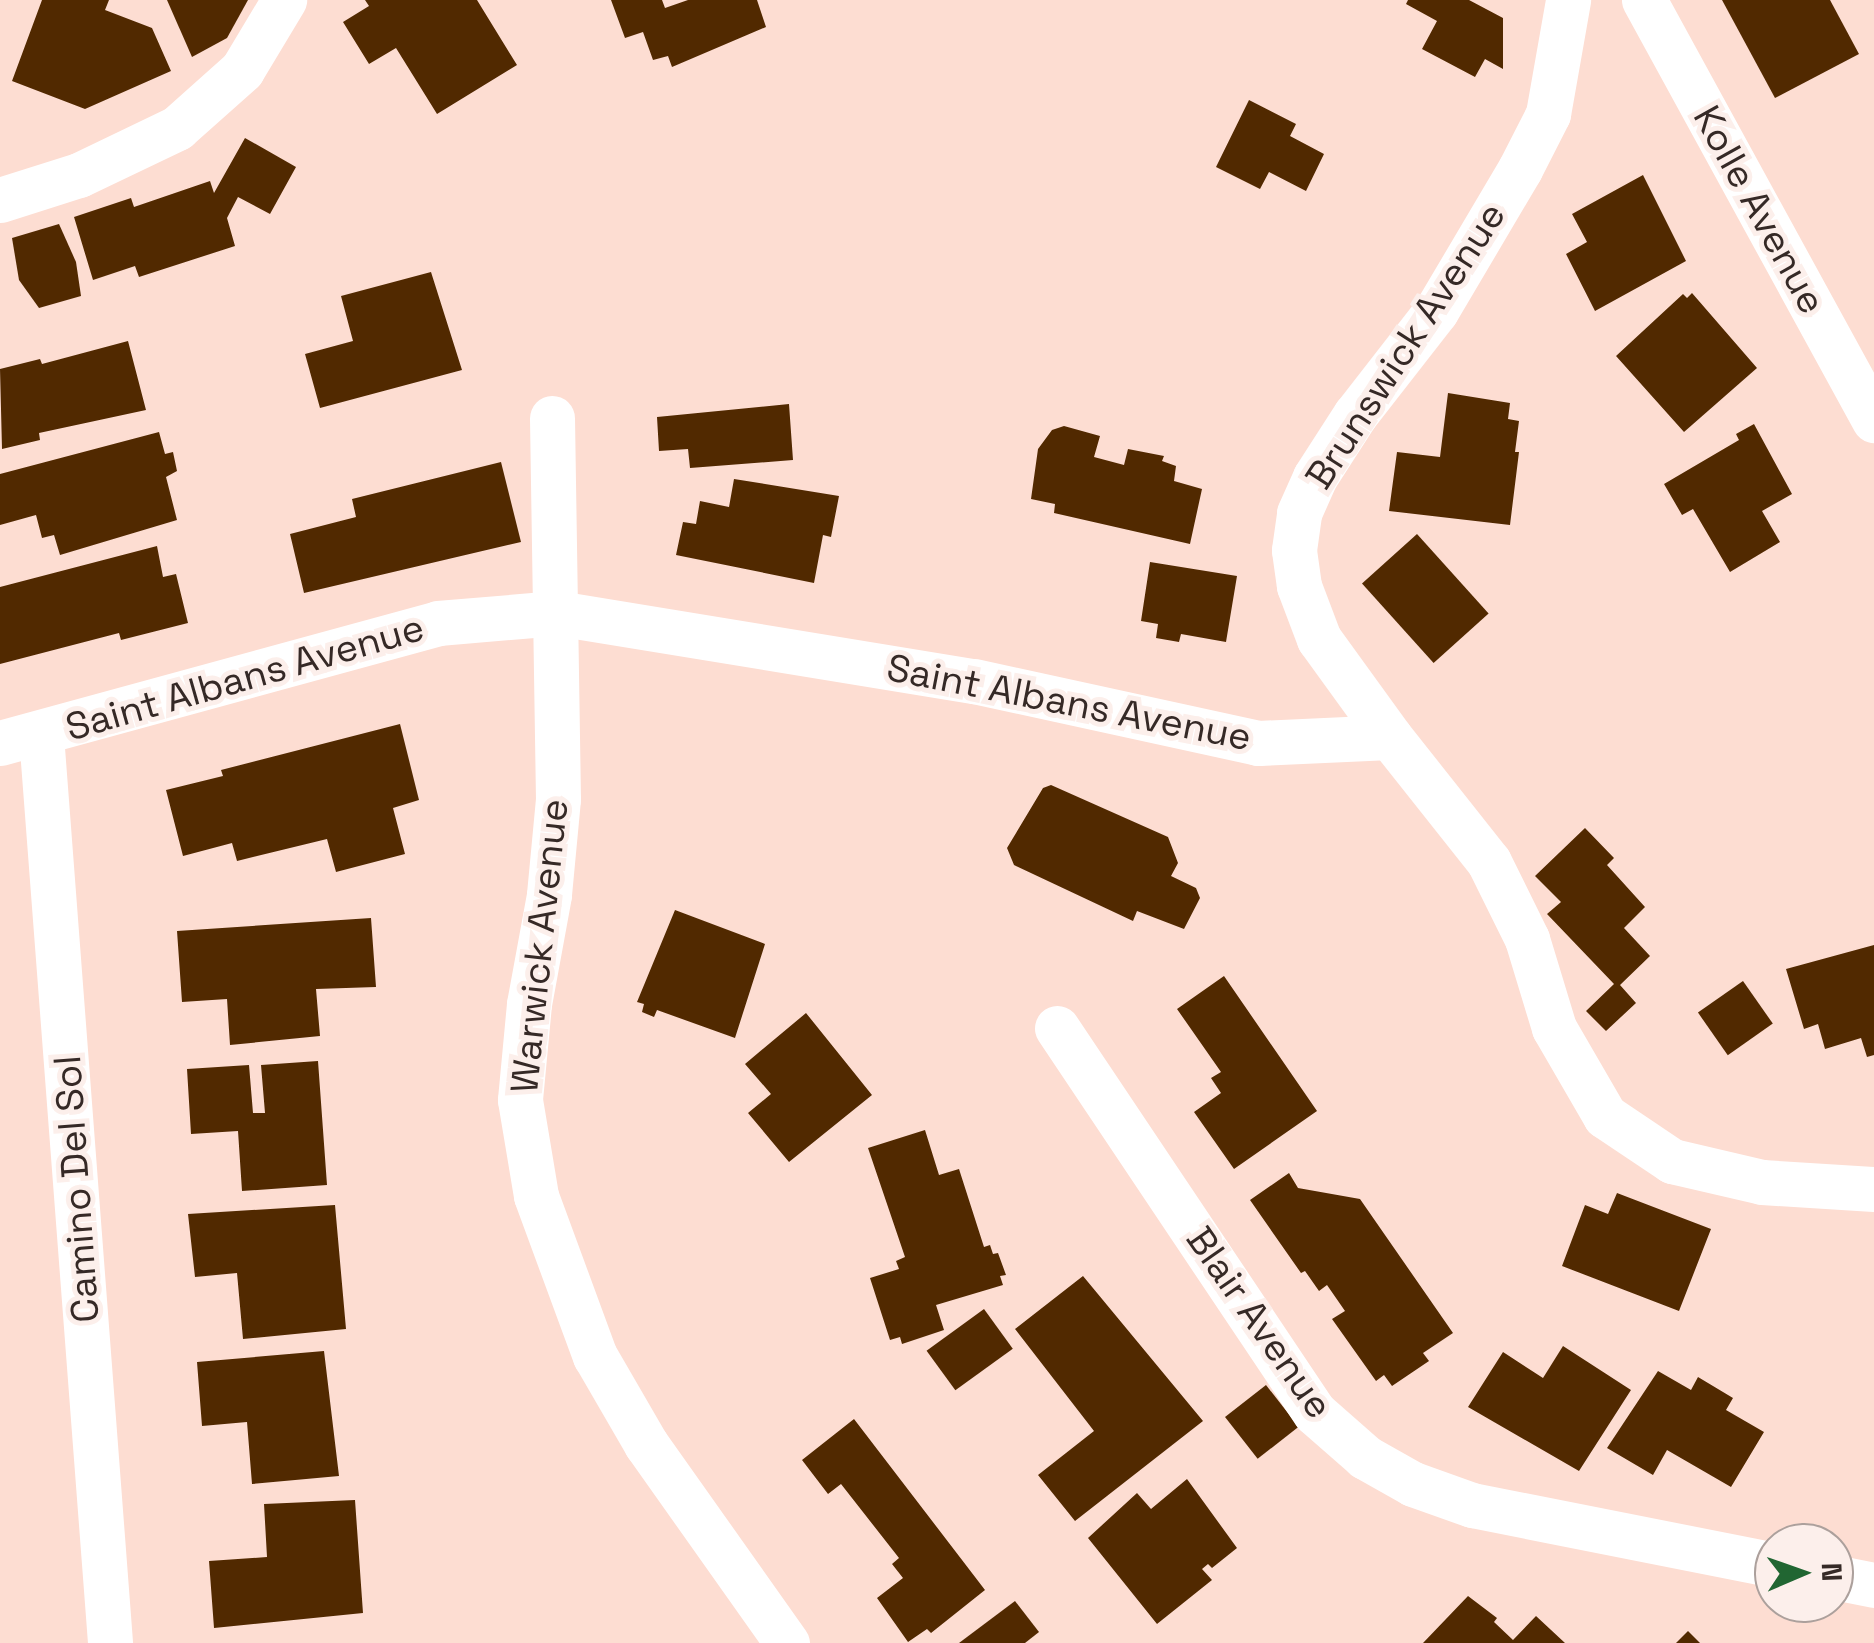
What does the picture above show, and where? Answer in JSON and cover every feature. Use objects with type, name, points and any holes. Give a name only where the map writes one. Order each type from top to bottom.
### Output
[{"type":"street","points":[[0,200],[79,175],[177,128],[242,70],[284,0]]},
{"type":"street","name":"Brunswick Avenue","points":[[1390,736],[1320,639],[1299,586],[1294,550],[1299,513],[1316,477],[1355,416],[1436,310],[1527,156],[1548,114],[1568,0]]},
{"type":"street","name":"Kolle Avenue","points":[[1644,0],[1874,420]]},
{"type":"street","name":"Warwick Avenue","points":[[552,418],[558,799],[550,895],[529,1004],[520,1100],[536,1196],[595,1356],[646,1444],[787,1643]]},
{"type":"street","name":"Saint Albans Avenue","points":[[21,739],[438,623],[557,613],[974,681],[1258,743],[1390,736]]},
{"type":"street","points":[[1390,736],[1488,862],[1526,939],[1554,1028],[1605,1116],[1672,1162],[1762,1182],[1874,1189]]},
{"type":"street","name":"Camino Del Sol","points":[[21,739],[110,1643]]},
{"type":"street","name":"Blair Avenue","points":[[1058,1028],[1314,1413],[1365,1457],[1413,1484],[1472,1505],[1754,1561]]},
{"type":"building","points":[[42,0],[109,0],[105,10],[152,28],[171,71],[85,109],[12,81]]},
{"type":"building","points":[[167,0],[248,0],[227,38],[192,57]]},
{"type":"building","points":[[365,0],[477,0],[517,65],[437,114],[396,48],[369,64],[343,22],[369,6]]},
{"type":"building","points":[[611,0],[662,0],[665,8],[688,0],[757,0],[766,27],[672,67],[668,56],[653,60],[643,32],[625,38]]},
{"type":"building","points":[[1408,0],[1469,0],[1503,18],[1503,69],[1485,59],[1475,77],[1422,49],[1437,21],[1406,4]]},
{"type":"building","points":[[1722,0],[1830,0],[1859,54],[1775,98]]},
{"type":"building","points":[[1249,100],[1296,124],[1290,136],[1324,154],[1306,191],[1269,172],[1260,189],[1216,167]]},
{"type":"building","points":[[245,138],[296,167],[270,214],[238,197],[227,218],[235,246],[139,277],[135,266],[93,280],[74,217],[131,198],[134,207],[210,181],[214,193]]},
{"type":"building","points":[[1643,175],[1686,261],[1595,311],[1566,254],[1587,242],[1572,214]]},
{"type":"building","points":[[59,224],[76,262],[81,296],[39,308],[19,280],[12,238]]},
{"type":"building","points":[[431,272],[462,370],[320,408],[305,354],[353,341],[341,296]]},
{"type":"building","points":[[1692,293],[1757,368],[1684,432],[1616,356],[1683,294],[1687,298]]},
{"type":"building","points":[[128,341],[146,410],[39,433],[40,440],[2,449],[0,369],[40,359],[42,364]]},
{"type":"building","points":[[1448,393],[1510,403],[1508,419],[1519,421],[1510,525],[1389,511],[1397,452],[1440,457]]},
{"type":"building","points":[[789,404],[793,460],[690,468],[688,449],[659,451],[657,417]]},
{"type":"building","points":[[1754,424],[1792,494],[1762,511],[1780,542],[1730,572],[1693,509],[1682,515],[1664,484],[1739,440],[1736,434]]},
{"type":"building","points":[[1064,426],[1100,436],[1094,457],[1124,465],[1128,449],[1164,456],[1162,461],[1176,466],[1174,481],[1202,489],[1190,544],[1054,513],[1055,504],[1031,499],[1038,449],[1052,430]]},
{"type":"building","points":[[159,432],[165,454],[173,452],[177,471],[166,477],[177,520],[60,555],[54,535],[42,538],[36,515],[0,525],[0,474]]},
{"type":"building","points":[[501,462],[521,542],[304,593],[290,534],[356,517],[352,499]]},
{"type":"building","points":[[734,479],[839,496],[831,537],[823,535],[814,583],[676,555],[683,522],[696,524],[700,501],[729,507]]},
{"type":"building","points":[[1417,534],[1489,614],[1434,663],[1362,584]]},
{"type":"building","points":[[157,546],[163,577],[176,574],[188,623],[121,640],[119,633],[0,664],[0,587]]},
{"type":"building","points":[[1150,562],[1237,576],[1226,642],[1181,634],[1179,642],[1156,638],[1158,624],[1141,621]]},
{"type":"building","points":[[400,724],[419,800],[393,808],[405,854],[336,872],[327,839],[237,861],[232,843],[183,856],[166,790],[223,776],[221,770]]},
{"type":"building","points":[[1051,785],[1168,837],[1178,863],[1171,876],[1196,888],[1200,898],[1184,929],[1137,911],[1133,921],[1014,865],[1007,848],[1043,788]]},
{"type":"building","points":[[1585,828],[1614,858],[1607,865],[1645,907],[1624,928],[1650,956],[1620,985],[1636,1003],[1606,1031],[1586,1011],[1614,984],[1547,914],[1561,902],[1535,876]]},
{"type":"building","points":[[675,910],[765,944],[735,1038],[657,1010],[654,1017],[642,1012],[644,1004],[637,1002]]},
{"type":"building","points":[[371,918],[376,987],[316,989],[320,1036],[230,1045],[227,999],[182,1002],[177,931]]},
{"type":"building","points":[[1874,945],[1874,1055],[1867,1057],[1861,1038],[1825,1049],[1818,1024],[1804,1029],[1786,969]]},
{"type":"building","points":[[1224,976],[1317,1111],[1234,1169],[1194,1112],[1221,1093],[1211,1078],[1221,1072],[1177,1009]]},
{"type":"building","points":[[1743,981],[1773,1024],[1728,1055],[1698,1013]]},
{"type":"building","points":[[806,1013],[872,1095],[789,1162],[748,1113],[771,1094],[745,1064]]},
{"type":"building","points":[[318,1061],[327,1185],[242,1191],[238,1131],[191,1134],[187,1069],[249,1065],[253,1113],[265,1113],[261,1065]]},
{"type":"building","points":[[925,1130],[939,1175],[959,1169],[984,1247],[990,1245],[993,1254],[998,1253],[1006,1275],[1000,1276],[1003,1285],[936,1305],[944,1330],[902,1344],[900,1337],[890,1340],[870,1278],[899,1269],[896,1261],[905,1257],[868,1148]]},
{"type":"building","points":[[1289,1173],[1298,1188],[1360,1199],[1453,1333],[1423,1353],[1429,1361],[1392,1386],[1384,1375],[1376,1381],[1332,1319],[1345,1311],[1327,1285],[1319,1291],[1305,1271],[1301,1273],[1250,1200]]},
{"type":"building","points":[[1617,1193],[1711,1229],[1679,1311],[1562,1266],[1585,1205],[1608,1214]]},
{"type":"building","points":[[335,1205],[346,1329],[243,1339],[237,1273],[195,1277],[188,1214]]},
{"type":"building","points":[[1083,1276],[1203,1421],[1075,1521],[1038,1475],[1094,1431],[1015,1329]]},
{"type":"building","points":[[984,1309],[1013,1349],[955,1390],[927,1351]]},
{"type":"building","points":[[1563,1346],[1631,1390],[1579,1471],[1468,1407],[1503,1352],[1543,1378]]},
{"type":"building","points":[[324,1351],[339,1476],[252,1484],[247,1422],[202,1426],[197,1362]]},
{"type":"building","points":[[1658,1371],[1691,1390],[1698,1377],[1733,1398],[1726,1410],[1764,1432],[1731,1487],[1667,1450],[1653,1475],[1607,1448]]},
{"type":"building","points":[[1266,1385],[1299,1427],[1258,1459],[1225,1417]]},
{"type":"building","points":[[854,1419],[985,1590],[931,1633],[927,1629],[908,1642],[877,1598],[903,1578],[892,1564],[899,1558],[841,1484],[828,1494],[802,1460]]},
{"type":"building","points":[[1187,1479],[1237,1548],[1212,1568],[1208,1564],[1202,1569],[1212,1580],[1157,1624],[1088,1538],[1137,1493],[1151,1509]]},
{"type":"building","points":[[355,1500],[363,1613],[214,1628],[209,1561],[267,1557],[264,1504]]},
{"type":"building","points":[[1468,1596],[1497,1618],[1494,1622],[1513,1640],[1536,1616],[1565,1643],[1423,1643]]},
{"type":"building","points":[[1015,1601],[1039,1632],[1025,1643],[959,1643]]},
{"type":"building","points":[[1688,1631],[1700,1643],[1676,1643]]}]
